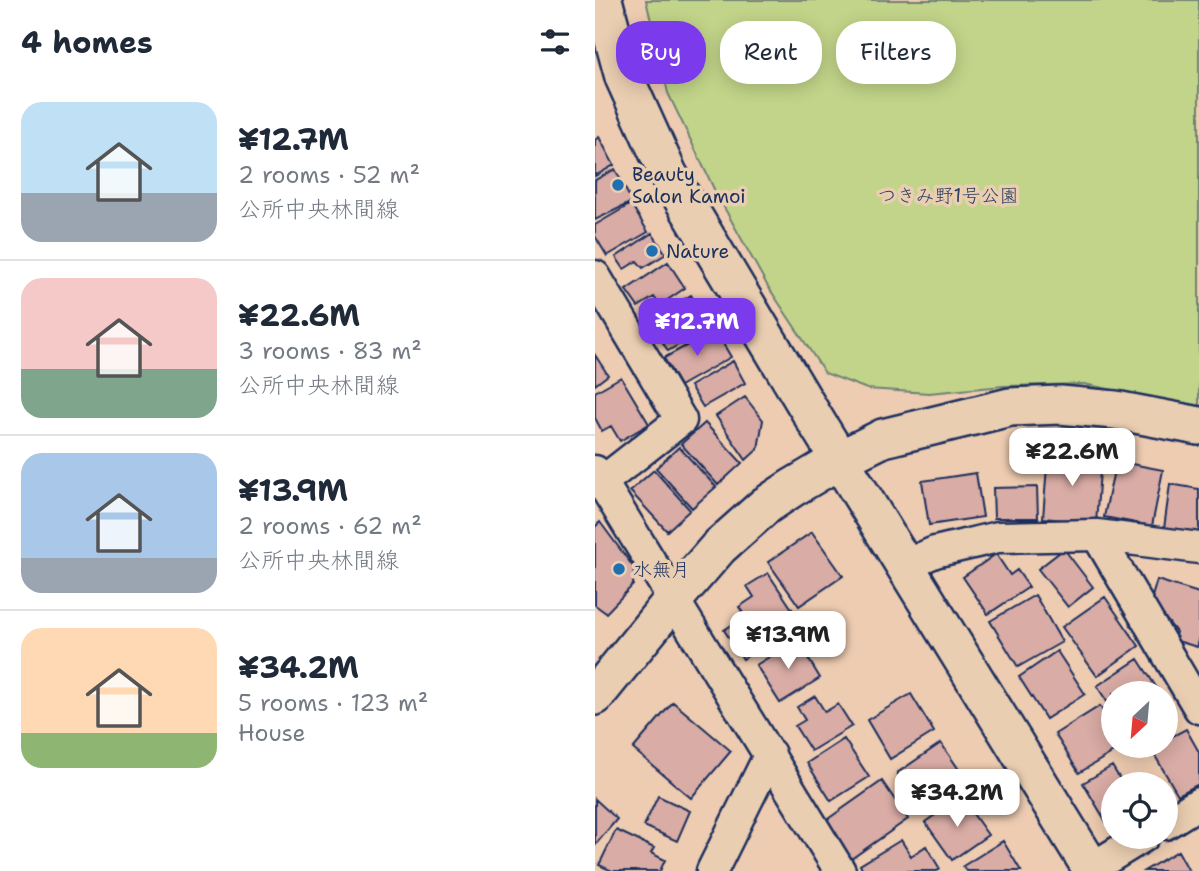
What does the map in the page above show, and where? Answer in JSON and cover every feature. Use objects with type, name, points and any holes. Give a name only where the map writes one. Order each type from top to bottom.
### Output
[{"type":"street","points":[[601,5],[624,77],[668,174],[1090,870],[1123,849]]},
{"type":"street","points":[[595,276],[681,421],[599,477],[841,871]]},
{"type":"street","points":[[595,696],[719,547],[765,506],[839,460],[883,438],[1010,407],[1061,405],[1115,410],[1199,426]]},
{"type":"street","points":[[905,565],[935,552],[998,537],[1097,535],[1199,548]]},
{"type":"street","points":[[1097,535],[1199,708]]},
{"type":"street","points":[[712,871],[770,754]]},
{"type":"street","points":[[1178,816],[1199,803]]},
{"type":"green space","name":"つきみ野1号公園","points":[[646,0],[1199,0],[1199,407],[1084,384],[1003,386],[929,393],[867,389],[825,373],[767,285],[715,191],[668,93],[666,84],[706,84],[706,21],[651,21]]},
{"type":"building","points":[[599,137],[614,165],[595,176],[595,140]]},
{"type":"building","points":[[615,169],[632,202],[595,220],[595,180]]},
{"type":"building","points":[[631,204],[648,232],[607,256],[595,236],[595,225]]},
{"type":"building","points":[[652,233],[666,254],[643,268],[637,261],[624,269],[616,257]]},
{"type":"building","points":[[668,262],[685,288],[660,305],[654,297],[638,307],[626,290]]},
{"type":"building","points":[[691,295],[710,326],[668,351],[649,320]]},
{"type":"building","points":[[715,330],[731,357],[680,386],[664,358]]},
{"type":"building","points":[[595,355],[608,375],[595,385]]},
{"type":"building","points":[[733,361],[745,383],[703,407],[690,386]]},
{"type":"building","points":[[621,377],[649,424],[620,441],[611,426],[602,431],[595,418],[595,392]]},
{"type":"building","points":[[745,397],[763,420],[758,449],[746,460],[716,416]]},
{"type":"building","points":[[705,423],[742,463],[718,485],[681,444]]},
{"type":"building","points":[[679,447],[716,487],[692,508],[656,468]]},
{"type":"building","points":[[1048,453],[1101,458],[1096,523],[1043,518]]},
{"type":"building","points":[[1116,461],[1163,470],[1152,526],[1104,517]]},
{"type":"building","points":[[654,470],[690,510],[667,531],[630,491]]},
{"type":"building","points":[[976,473],[983,517],[929,525],[922,481]]},
{"type":"building","points":[[1170,484],[1199,489],[1199,541],[1163,536]]},
{"type":"building","points":[[1037,487],[1038,518],[994,518],[993,488]]},
{"type":"building","points":[[600,522],[634,568],[633,585],[606,613],[595,605],[595,527]]},
{"type":"building","points":[[812,532],[843,576],[799,606],[768,562]]},
{"type":"building","points":[[1064,549],[1093,587],[1068,607],[1038,569]]},
{"type":"building","points":[[996,554],[1010,575],[1017,570],[1029,587],[988,614],[963,577]]},
{"type":"building","points":[[768,573],[800,621],[743,659],[724,630],[745,616],[739,607],[754,597],[747,586]]},
{"type":"building","points":[[1157,580],[1199,593],[1197,647],[1174,640],[1176,632],[1151,600]]},
{"type":"building","points":[[1035,595],[1062,642],[1018,667],[990,621]]},
{"type":"building","points":[[1105,597],[1139,646],[1097,676],[1062,627]]},
{"type":"building","points":[[797,640],[820,678],[780,703],[756,665]]},
{"type":"building","points":[[1057,651],[1085,694],[1046,719],[1019,677]]},
{"type":"building","points":[[1138,659],[1152,681],[1105,681]]},
{"type":"building","points":[[911,694],[934,732],[890,759],[867,720]]},
{"type":"building","points":[[815,696],[825,712],[838,704],[852,726],[811,751],[795,726],[805,720],[797,707]]},
{"type":"building","points":[[673,702],[731,751],[691,798],[633,749]]},
{"type":"building","points":[[1100,706],[1101,758],[1103,758],[1079,773],[1055,734]]},
{"type":"building","points":[[1186,729],[1199,752],[1199,784],[1178,795],[1178,772],[1164,772],[1156,758],[1178,758],[1178,733]]},
{"type":"building","points":[[844,739],[869,777],[831,801],[807,763]]},
{"type":"building","points":[[941,743],[966,780],[922,810],[897,773]]},
{"type":"building","points":[[1112,766],[1116,772],[1102,772]]},
{"type":"building","points":[[1101,772],[1101,813],[1083,783]]},
{"type":"building","points":[[882,781],[908,819],[851,859],[825,821]]},
{"type":"building","points":[[658,796],[690,811],[677,841],[644,826]]},
{"type":"building","points":[[961,797],[988,835],[952,860],[925,822]]},
{"type":"building","points":[[595,799],[617,819],[596,844],[595,843]]},
{"type":"building","points":[[616,830],[654,848],[651,853],[665,860],[660,871],[612,871],[599,865]]},
{"type":"building","points":[[901,840],[911,856],[926,846],[940,869],[863,871],[860,865]]},
{"type":"building","points":[[1003,841],[1021,871],[966,871],[963,866]]},
{"type":"building","points":[[1178,851],[1189,871],[1144,871]]},
{"type":"place","name":"Beauty Salon Kamoi","points":[[618,185]]},
{"type":"place","name":"Nature","points":[[652,251]]},
{"type":"place","name":"水無月","points":[[619,569]]}]
